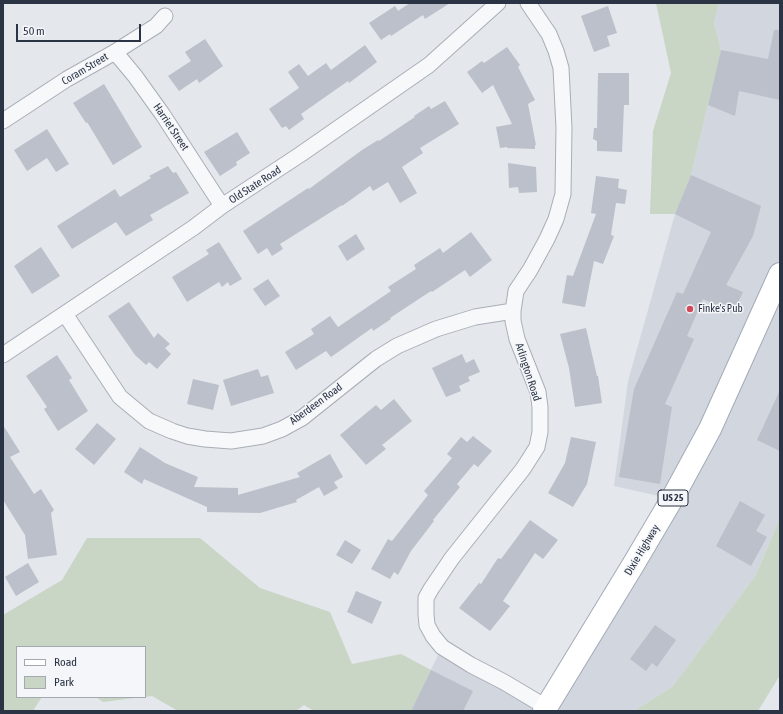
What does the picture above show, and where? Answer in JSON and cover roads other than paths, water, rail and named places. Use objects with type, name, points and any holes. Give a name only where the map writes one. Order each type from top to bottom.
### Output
[{"type":"main road","name":"Dixie Highway","points":[[545,709],[633,566],[710,429],[780,274]]},
{"type":"street","name":"Old State Road","points":[[3,355],[193,228],[222,206],[301,154],[429,65],[498,3]]},
{"type":"street","name":"Arlington Road","points":[[528,3],[549,34],[561,68],[564,128],[563,194],[556,219],[530,270],[516,291],[513,310],[513,321],[517,339],[538,392],[540,407],[540,432],[537,447],[523,469],[452,558],[426,598],[427,625],[433,636],[442,647],[471,665],[504,682],[545,709]]},
{"type":"street","name":"Coram Street","points":[[3,121],[67,79],[115,52],[156,26],[165,16]]},
{"type":"street","name":"Harriet Street","points":[[115,52],[135,76],[163,115],[222,206]]},
{"type":"street","name":"Aberdeen Road","points":[[65,314],[120,397],[149,421],[188,436],[231,441],[263,436],[282,429],[302,418],[376,359],[397,346],[436,329],[475,318],[513,310]]},
{"type":"place","name":"Finke's Pub","points":[[690,309]]}]
